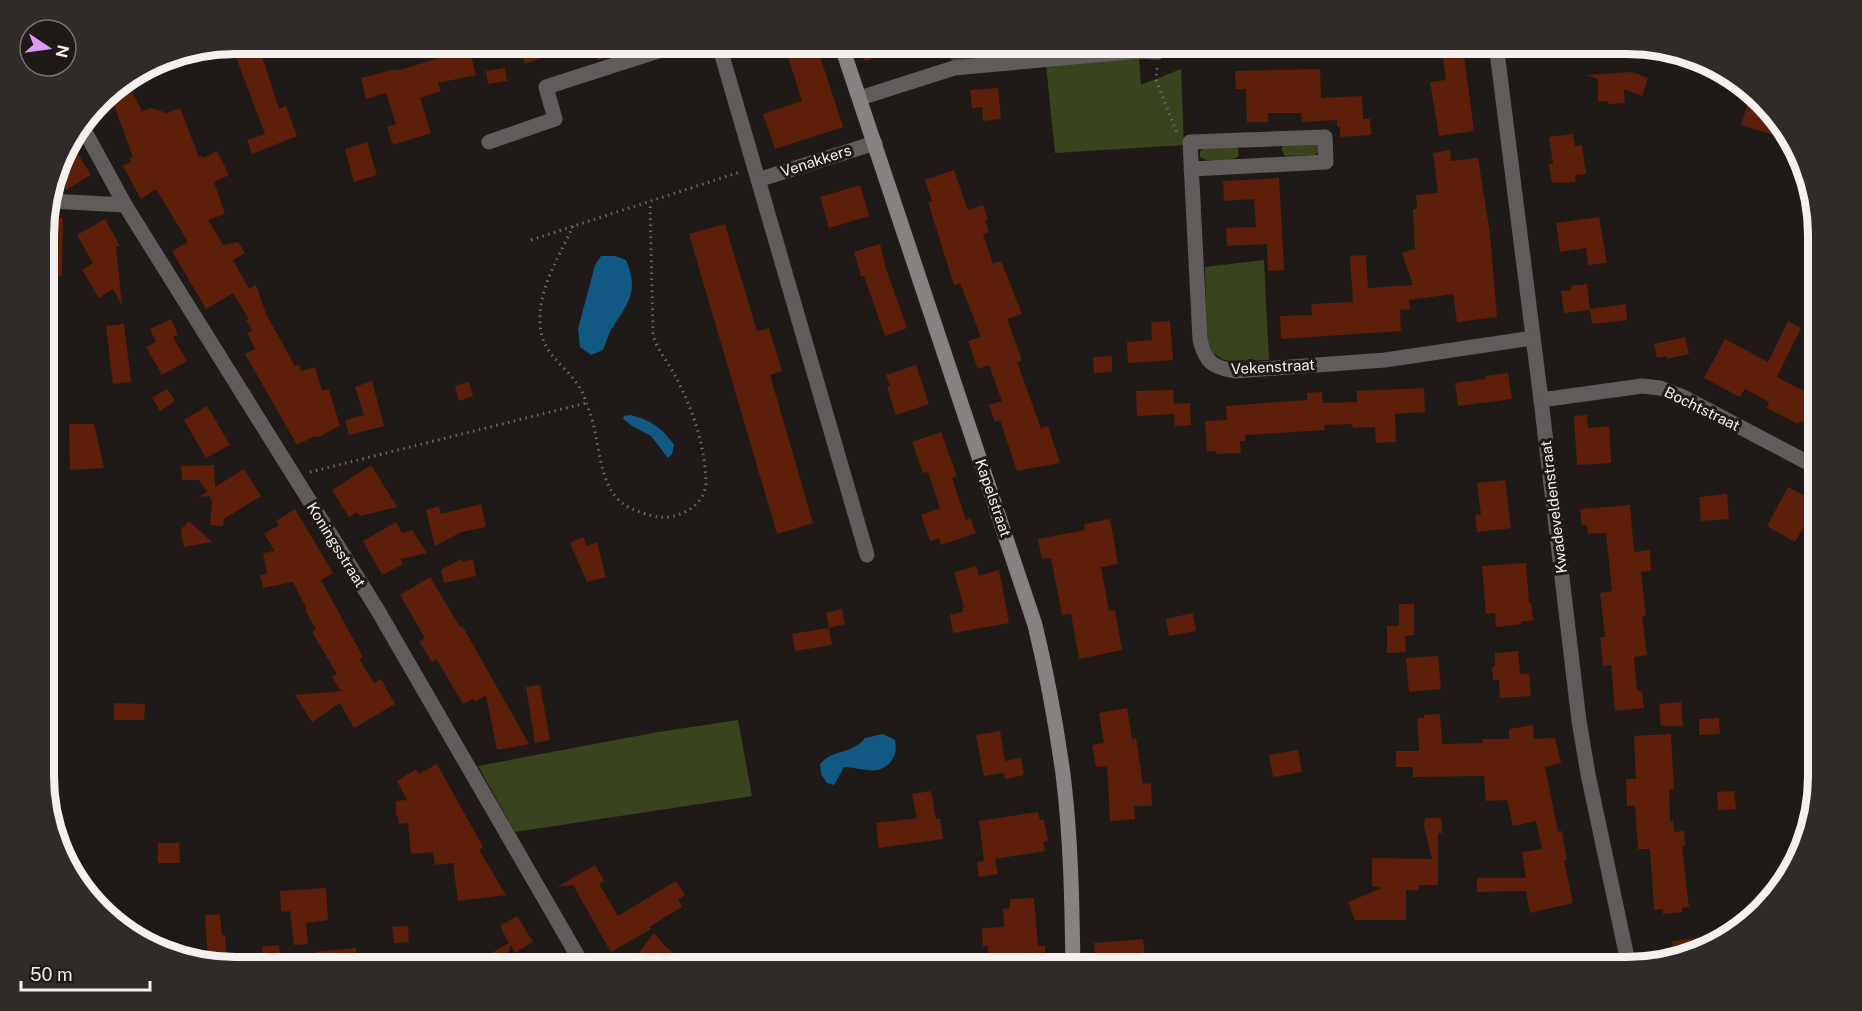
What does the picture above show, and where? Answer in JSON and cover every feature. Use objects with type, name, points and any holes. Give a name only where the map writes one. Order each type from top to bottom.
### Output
[{"type":"main road","name":"Kapelstraat","points":[[845,54],[1022,584],[1046,673],[1056,726],[1065,799],[1073,957]]},
{"type":"street","points":[[489,142],[555,119],[546,87],[649,54]]},
{"type":"street","points":[[722,54],[867,555]]},
{"type":"street","points":[[860,98],[954,68],[1106,54]]},
{"type":"street","name":"Kwadeveldenstraat","points":[[1497,54],[1579,721],[1627,957]]},
{"type":"street","name":"Koningsstraat","points":[[85,132],[126,205],[377,609],[578,957]]},
{"type":"street","points":[[1190,142],[1324,136],[1326,162],[1191,169]]},
{"type":"street","name":"Vekenstraat","points":[[1190,142],[1200,340],[1205,358],[1212,365],[1234,371],[1385,360],[1533,338]]},
{"type":"street","name":"Venakkers","points":[[756,174],[875,143]]},
{"type":"street","points":[[58,201],[126,205]]},
{"type":"street","name":"Bochtstraat","points":[[1541,400],[1642,386],[1660,388],[1808,463]]},
{"type":"path","points":[[1158,54],[1156,80],[1178,135],[1190,142]]},
{"type":"path","points":[[531,240],[650,201],[756,174]]},
{"type":"path","points":[[573,226],[541,300],[540,323],[545,345],[577,384],[587,403],[610,488],[623,503],[660,517],[686,511],[702,499],[705,492],[705,469],[694,421],[684,393],[658,349],[652,334],[650,201]]},
{"type":"path","points":[[294,476],[587,403]]},
{"type":"green space","points":[[951,54],[1038,54],[952,62]]},
{"type":"green space","points":[[1139,57],[1141,85],[1181,69],[1184,145],[1055,153],[1046,65]]},
{"type":"green space","points":[[1284,144],[1318,144],[1319,152],[1315,155],[1285,156],[1281,149]]},
{"type":"green space","points":[[1204,148],[1238,148],[1239,156],[1231,160],[1214,161],[1200,157],[1200,151]]},
{"type":"green space","points":[[1264,260],[1269,360],[1228,361],[1222,359],[1213,353],[1207,339],[1205,267]]},
{"type":"green space","points":[[738,720],[752,796],[515,832],[478,766],[658,732]]},
{"type":"water","points":[[601,256],[615,256],[626,260],[632,288],[628,303],[610,333],[603,350],[591,355],[580,347],[578,329],[595,265]]},
{"type":"water","points":[[630,415],[649,422],[665,434],[674,445],[672,454],[668,458],[651,436],[623,419],[624,416]]},
{"type":"water","points":[[883,734],[895,740],[896,745],[895,755],[887,766],[878,770],[844,767],[834,785],[827,783],[821,774],[820,764],[825,759],[854,747],[865,738]]},
{"type":"building","points":[[235,54],[261,54],[279,109],[286,106],[297,136],[252,154],[247,140],[265,134],[267,139]]},
{"type":"building","points":[[453,54],[471,54],[476,75],[438,83],[441,91],[420,98],[431,133],[393,145],[387,127],[396,124],[386,93],[366,99],[361,78],[396,69],[396,71]]},
{"type":"building","points":[[522,54],[540,54],[541,58],[525,64]]},
{"type":"building","points":[[596,54],[612,54],[612,55],[598,60]]},
{"type":"building","points":[[787,54],[819,54],[843,127],[775,149],[763,114],[802,101]]},
{"type":"building","points":[[863,54],[888,54],[865,61]]},
{"type":"building","points":[[1195,54],[1221,54],[1221,56],[1195,57]]},
{"type":"building","points":[[1464,56],[1474,131],[1439,136],[1430,82],[1446,80],[1443,58]]},
{"type":"building","points":[[505,68],[507,81],[488,84],[486,71]]},
{"type":"building","points":[[1320,69],[1321,98],[1362,96],[1363,119],[1370,119],[1371,135],[1340,137],[1337,120],[1302,122],[1301,113],[1268,113],[1268,122],[1247,122],[1246,89],[1236,89],[1235,71]]},
{"type":"building","points":[[1632,72],[1648,78],[1642,96],[1624,89],[1625,103],[1608,104],[1607,101],[1598,101],[1598,79],[1586,75]]},
{"type":"building","points":[[130,87],[142,111],[151,108],[167,113],[180,108],[199,157],[204,158],[217,151],[229,175],[214,182],[225,214],[208,220],[223,245],[238,242],[245,253],[233,260],[249,289],[256,285],[266,314],[295,366],[299,365],[301,371],[315,367],[322,391],[329,389],[340,426],[297,445],[245,354],[255,349],[247,333],[252,330],[246,320],[249,319],[233,293],[206,309],[172,251],[188,242],[156,189],[141,199],[123,166],[131,162],[129,159],[133,157],[114,105],[103,112]]},
{"type":"building","points":[[998,88],[1001,119],[983,121],[982,107],[972,108],[970,90]]},
{"type":"building","points":[[1748,101],[1779,136],[1741,125]]},
{"type":"building","points":[[1573,134],[1575,146],[1582,145],[1586,174],[1575,175],[1576,182],[1552,183],[1549,164],[1553,164],[1549,137]]},
{"type":"building","points":[[367,142],[377,175],[354,182],[345,149]]},
{"type":"building","points":[[75,150],[91,175],[66,190],[62,182]]},
{"type":"building","points":[[1450,150],[1451,161],[1478,158],[1490,234],[1497,317],[1457,322],[1453,294],[1409,300],[1410,309],[1400,310],[1401,331],[1281,339],[1280,316],[1312,315],[1311,304],[1353,302],[1350,256],[1366,255],[1368,288],[1413,285],[1402,253],[1415,249],[1413,209],[1417,209],[1416,195],[1438,193],[1433,153]]},
{"type":"building","points":[[954,170],[968,210],[983,205],[989,232],[983,234],[993,264],[1001,261],[1022,314],[1007,319],[1022,360],[1017,362],[1041,428],[1048,426],[1060,463],[1017,471],[1000,420],[995,422],[989,405],[1002,401],[989,365],[978,369],[968,341],[981,337],[960,283],[954,285],[928,202],[932,201],[925,180]]},
{"type":"building","points":[[1279,178],[1284,270],[1268,271],[1267,244],[1227,246],[1226,228],[1256,227],[1254,199],[1224,201],[1223,181]]},
{"type":"building","points":[[860,185],[869,216],[829,228],[820,197]]},
{"type":"building","points":[[1599,217],[1607,263],[1588,265],[1586,248],[1560,252],[1556,223]]},
{"type":"building","points":[[55,218],[63,218],[62,276],[54,276]]},
{"type":"building","points":[[105,219],[120,246],[116,247],[122,305],[113,289],[99,298],[82,270],[93,263],[77,235]]},
{"type":"building","points":[[725,224],[757,331],[769,328],[782,371],[770,375],[813,523],[777,534],[689,234]]},
{"type":"building","points":[[880,244],[886,269],[907,328],[885,336],[854,252]]},
{"type":"building","points":[[1587,284],[1590,310],[1564,313],[1561,291],[1571,290],[1571,286]]},
{"type":"building","points":[[1626,304],[1627,320],[1592,324],[1590,309]]},
{"type":"building","points":[[171,319],[178,335],[173,337],[187,361],[162,375],[146,347],[156,342],[150,329]]},
{"type":"building","points":[[1170,321],[1173,360],[1128,363],[1127,342],[1152,340],[1151,322]]},
{"type":"building","points":[[1788,321],[1801,328],[1777,377],[1808,393],[1808,425],[1800,421],[1798,424],[1767,408],[1769,402],[1745,389],[1740,397],[1704,378],[1725,339],[1768,362]]},
{"type":"building","points":[[124,324],[131,382],[113,384],[106,326]]},
{"type":"building","points":[[1685,337],[1689,354],[1667,359],[1667,356],[1657,358],[1654,344]]},
{"type":"building","points":[[1112,356],[1112,372],[1094,373],[1093,357]]},
{"type":"building","points":[[916,365],[929,404],[896,415],[887,387],[890,386],[886,375]]},
{"type":"building","points":[[1508,373],[1512,399],[1458,406],[1455,383]]},
{"type":"building","points":[[372,381],[384,426],[349,435],[345,420],[364,415],[355,387]]},
{"type":"building","points":[[469,382],[473,396],[459,401],[455,386]]},
{"type":"building","points":[[1424,388],[1425,412],[1395,414],[1396,442],[1376,443],[1375,427],[1353,428],[1352,424],[1324,425],[1325,430],[1245,435],[1245,441],[1240,441],[1241,453],[1207,452],[1205,421],[1227,420],[1226,406],[1307,400],[1307,393],[1322,392],[1323,403],[1357,402],[1357,391]]},
{"type":"building","points":[[167,389],[175,401],[160,411],[152,398]]},
{"type":"building","points":[[1173,390],[1174,404],[1190,403],[1191,425],[1175,426],[1174,414],[1137,416],[1136,391]]},
{"type":"building","points":[[207,406],[230,445],[206,458],[184,420]]},
{"type":"building","points":[[1587,415],[1588,428],[1609,426],[1611,463],[1577,465],[1574,416]]},
{"type":"building","points":[[69,424],[94,424],[104,468],[70,470]]},
{"type":"building","points":[[941,432],[957,476],[952,478],[966,520],[970,518],[976,533],[941,545],[939,538],[930,541],[921,515],[940,508],[928,472],[923,473],[912,442]]},
{"type":"building","points":[[214,465],[215,487],[244,469],[261,496],[224,519],[223,526],[210,525],[212,501],[209,496],[198,497],[207,492],[199,480],[182,480],[181,466]]},
{"type":"building","points":[[371,465],[397,507],[360,516],[357,512],[349,517],[332,490]]},
{"type":"building","points":[[1505,480],[1511,528],[1477,532],[1475,515],[1481,514],[1477,483]]},
{"type":"building","points":[[1788,487],[1808,498],[1808,531],[1803,528],[1795,542],[1767,526]]},
{"type":"building","points":[[1727,494],[1729,519],[1701,521],[1699,497]]},
{"type":"building","points":[[481,504],[486,527],[461,532],[435,546],[426,510],[439,506],[441,514]]},
{"type":"building","points":[[1630,505],[1634,552],[1650,550],[1651,571],[1641,572],[1646,616],[1642,616],[1647,655],[1634,657],[1637,689],[1642,693],[1644,708],[1615,711],[1611,665],[1603,666],[1600,637],[1605,637],[1600,593],[1612,591],[1606,533],[1588,534],[1587,525],[1582,525],[1580,509]]},
{"type":"building","points":[[295,509],[333,573],[321,580],[363,657],[359,659],[374,683],[381,679],[395,704],[354,728],[340,703],[312,722],[295,695],[341,691],[332,677],[337,674],[312,632],[316,629],[293,582],[263,588],[260,575],[267,574],[263,553],[275,551],[264,534],[279,525],[276,521]]},
{"type":"building","points":[[1110,519],[1118,564],[1101,567],[1109,611],[1115,610],[1122,650],[1079,659],[1071,614],[1062,615],[1051,558],[1042,559],[1038,539],[1085,530],[1084,524]]},
{"type":"building","points":[[189,521],[212,542],[184,547],[181,529]]},
{"type":"building","points":[[396,522],[402,533],[412,530],[427,553],[400,559],[403,564],[382,575],[363,541]]},
{"type":"building","points":[[583,537],[587,546],[597,542],[606,577],[587,582],[570,543]]},
{"type":"building","points":[[461,559],[461,562],[473,559],[476,576],[444,583],[441,570]]},
{"type":"building","points":[[1526,563],[1529,603],[1531,603],[1533,620],[1496,627],[1495,613],[1486,614],[1482,566]]},
{"type":"building","points":[[976,566],[979,576],[999,570],[1009,623],[953,633],[950,615],[963,612],[964,607],[954,572]]},
{"type":"building","points":[[430,577],[460,627],[463,627],[529,744],[497,750],[486,695],[475,702],[473,699],[463,704],[436,659],[432,662],[419,642],[425,638],[400,595]]},
{"type":"building","points":[[1399,604],[1414,604],[1414,635],[1405,636],[1406,652],[1387,653],[1387,626],[1399,626]]},
{"type":"building","points":[[842,609],[845,624],[829,628],[826,613]]},
{"type":"building","points":[[1193,613],[1196,631],[1169,636],[1166,619]]},
{"type":"building","points":[[829,628],[832,645],[795,651],[792,634]]},
{"type":"building","points":[[1518,651],[1520,674],[1529,674],[1531,696],[1500,698],[1499,680],[1493,680],[1492,667],[1495,667],[1495,653]]},
{"type":"building","points":[[1438,656],[1441,689],[1409,692],[1406,658]]},
{"type":"building","points":[[540,685],[550,740],[535,743],[526,687]]},
{"type":"building","points":[[1681,702],[1683,726],[1661,726],[1659,704]]},
{"type":"building","points":[[114,703],[145,704],[144,720],[114,720]]},
{"type":"building","points":[[1127,708],[1132,739],[1136,738],[1143,784],[1151,783],[1152,806],[1134,806],[1135,819],[1110,821],[1107,766],[1096,767],[1092,745],[1104,743],[1099,713]]},
{"type":"building","points":[[1440,714],[1442,744],[1482,743],[1483,739],[1509,739],[1509,729],[1533,725],[1534,739],[1555,738],[1561,763],[1545,767],[1558,832],[1562,831],[1567,860],[1564,860],[1573,903],[1530,913],[1526,891],[1477,892],[1477,878],[1526,878],[1522,852],[1542,849],[1536,821],[1513,826],[1507,800],[1486,801],[1484,776],[1413,777],[1413,767],[1396,767],[1396,751],[1419,751],[1417,718]]},
{"type":"building","points":[[1719,718],[1720,734],[1699,735],[1699,719]]},
{"type":"building","points":[[1000,731],[1005,761],[1021,758],[1024,775],[1005,779],[1004,773],[984,776],[976,735]]},
{"type":"building","points":[[1671,734],[1674,789],[1669,789],[1670,821],[1673,821],[1674,832],[1684,831],[1685,846],[1682,846],[1689,907],[1682,908],[1682,912],[1663,914],[1663,909],[1654,910],[1650,849],[1638,849],[1635,806],[1627,806],[1626,779],[1636,779],[1634,736]]},
{"type":"building","points":[[1298,750],[1302,772],[1273,777],[1269,755]]},
{"type":"building","points":[[437,764],[483,847],[479,850],[506,895],[458,901],[453,863],[435,865],[433,852],[411,854],[408,823],[399,824],[398,815],[396,816],[396,801],[407,800],[397,781],[416,769],[419,774]]},
{"type":"building","points":[[931,791],[936,819],[940,819],[943,839],[879,848],[876,823],[917,818],[912,794]]},
{"type":"building","points":[[1734,791],[1736,809],[1718,810],[1717,792]]},
{"type":"building","points":[[1038,812],[1040,820],[1044,820],[1048,841],[1043,842],[1045,851],[995,859],[998,874],[979,877],[977,862],[984,861],[979,821]]},
{"type":"building","points":[[1425,818],[1441,818],[1442,833],[1438,833],[1438,885],[1419,885],[1419,890],[1406,890],[1406,920],[1355,920],[1348,902],[1382,888],[1372,886],[1372,858],[1432,859],[1424,827]]},
{"type":"building","points":[[158,843],[179,843],[180,863],[158,863]]},
{"type":"building","points":[[595,865],[604,881],[599,884],[618,916],[676,881],[685,895],[678,900],[682,907],[649,927],[651,929],[611,952],[573,885],[557,887]]},
{"type":"building","points":[[326,888],[328,920],[306,923],[308,944],[294,945],[290,911],[281,912],[280,891]]},
{"type":"building","points":[[1034,898],[1038,946],[1045,946],[1045,957],[989,957],[988,946],[983,946],[982,928],[1004,927],[1003,909],[1010,908],[1010,899]]},
{"type":"building","points":[[220,914],[222,935],[225,935],[226,956],[208,954],[205,915]]},
{"type":"building","points":[[517,916],[533,942],[515,953],[511,945],[507,957],[451,957],[490,954],[509,943],[500,926]]},
{"type":"building","points":[[408,926],[409,942],[394,943],[392,927]]},
{"type":"building","points":[[654,933],[667,948],[679,957],[636,957]]},
{"type":"building","points":[[1710,936],[1673,951],[1672,941]]},
{"type":"building","points":[[1143,939],[1145,957],[1095,957],[1094,943]]},
{"type":"building","points":[[279,945],[280,957],[263,957],[262,947]]},
{"type":"building","points":[[356,948],[356,957],[315,957],[315,952]]}]
